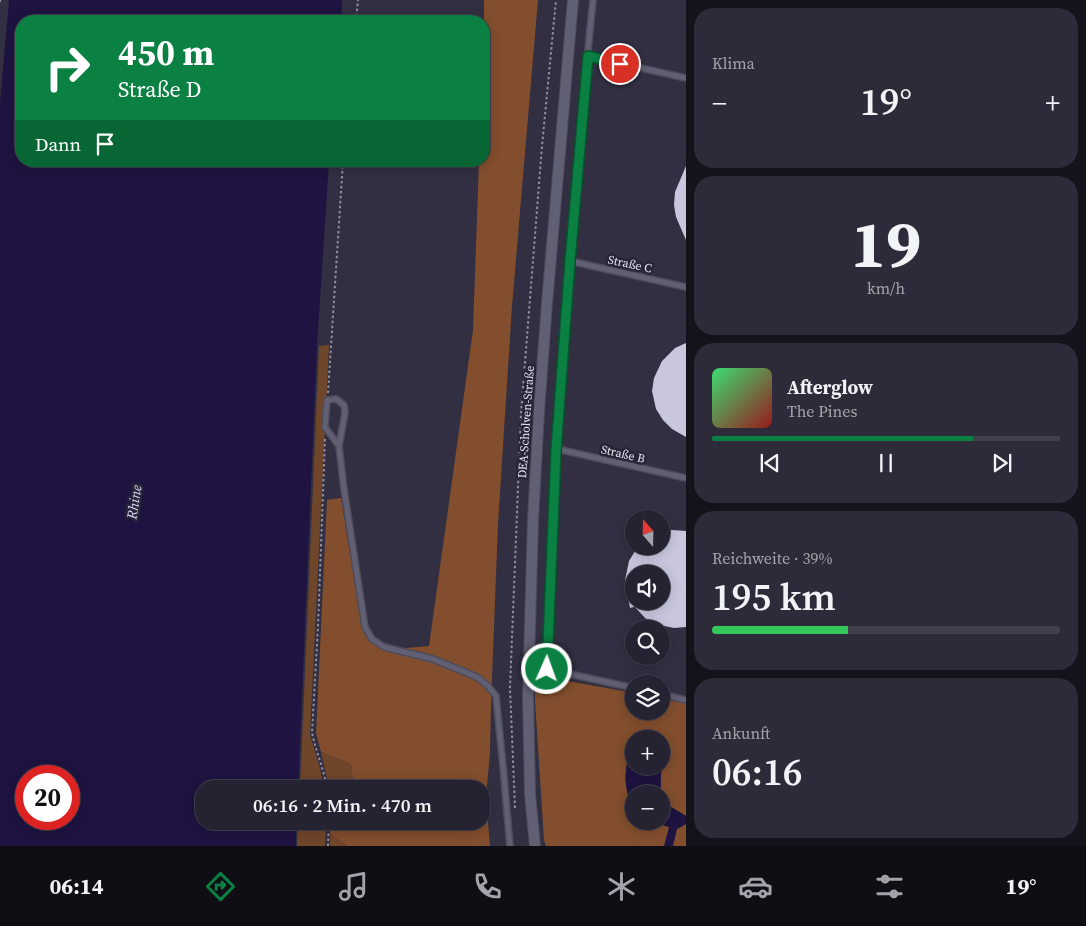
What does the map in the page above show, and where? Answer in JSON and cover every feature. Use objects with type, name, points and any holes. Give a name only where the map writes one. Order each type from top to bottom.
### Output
[{"type":"street","name":"DEA-Scholven-Straße","points":[[535,846],[530,794],[528,696],[533,520],[546,303],[573,0]]},
{"type":"lane","points":[[594,0],[570,261],[557,450],[547,669],[625,686]]},
{"type":"lane","points":[[588,56],[686,78]]},
{"type":"lane","name":"Straße C","points":[[570,261],[686,287]]},
{"type":"lane","points":[[339,446],[326,428],[327,400],[336,399],[344,405],[345,414],[339,446],[365,627],[372,640],[384,647],[433,659],[477,677],[487,684],[496,696],[510,846]]},
{"type":"lane","name":"Straße B","points":[[557,450],[686,478]]},
{"type":"lane","points":[[670,696],[686,700]]},
{"type":"path","points":[[357,15],[358,0]]},
{"type":"path","points":[[515,809],[510,688],[521,413],[542,146],[556,0]]},
{"type":"path","points":[[327,400],[343,167]]},
{"type":"path","points":[[325,780],[312,732],[326,428]]},
{"type":"path","points":[[328,846],[329,830]]},
{"type":"shaded area","points":[[484,0],[538,0],[512,306],[498,524],[488,780],[353,780],[351,764],[321,752],[316,733],[327,500],[341,498],[362,628],[371,641],[382,650],[429,646],[473,330],[479,167],[490,167],[490,15],[484,15]]},
{"type":"shaded area","points":[[329,345],[310,735],[322,780],[300,780],[319,346]]},
{"type":"shaded area","points":[[535,675],[625,691],[625,720],[670,720],[670,700],[686,703],[686,816],[670,806],[670,785],[661,785],[661,775],[670,775],[670,730],[625,730],[625,830],[670,830],[670,827],[677,829],[686,824],[686,846],[546,846],[544,840]]},
{"type":"shaded area","points":[[321,752],[351,764],[353,780],[327,780]]},
{"type":"shaded area","points":[[298,830],[326,830],[325,846],[297,846]]},
{"type":"shaded area","points":[[331,830],[489,830],[490,846],[347,846],[330,834]]},
{"type":"shaded area","points":[[330,834],[347,846],[330,846]]},
{"type":"water","name":"Rhine","points":[[9,0],[342,0],[341,15],[15,15],[15,167],[329,167],[317,346],[298,780],[195,780],[195,830],[296,830],[296,846],[0,846],[0,103]]},
{"type":"water","points":[[626,775],[661,775],[661,785],[626,785]]},
{"type":"water","points":[[670,806],[686,816],[686,824],[677,829],[673,846],[664,846],[668,830],[670,830]]},
{"type":"building","points":[[686,166],[686,240],[676,217],[674,205],[675,192]]},
{"type":"building","points":[[686,343],[686,437],[672,429],[663,420],[656,409],[652,391],[654,378],[662,361],[675,348]]},
{"type":"building","points":[[670,530],[686,531],[686,627],[670,627],[670,620],[648,620],[638,610],[670,610],[670,565],[628,565],[633,555],[670,555]]},
{"type":"route","points":[[547,669],[556,451],[588,56],[620,64]]}]
